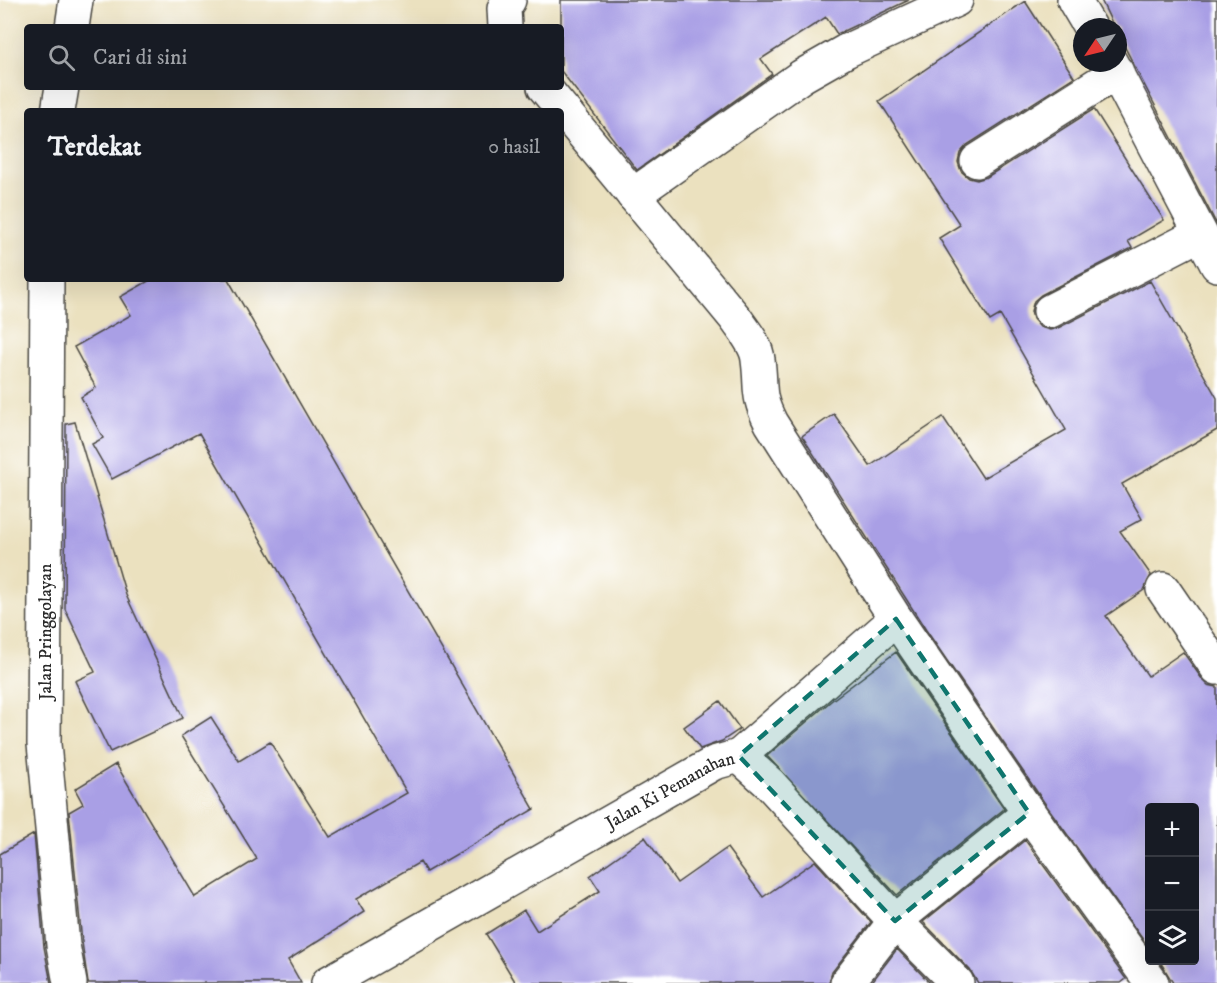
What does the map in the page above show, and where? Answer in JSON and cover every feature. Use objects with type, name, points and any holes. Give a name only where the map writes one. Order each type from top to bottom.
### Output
[{"type":"street","points":[[72,24],[76,0]]},
{"type":"street","points":[[505,24],[504,8],[509,0]]},
{"type":"street","points":[[633,195],[802,76],[846,51],[956,0]]},
{"type":"street","points":[[1074,0],[1085,18]]},
{"type":"street","points":[[977,161],[1108,72]]},
{"type":"street","points":[[1116,72],[1217,265]]},
{"type":"street","points":[[58,108],[62,90]]},
{"type":"street","points":[[546,90],[561,108]]},
{"type":"street","points":[[564,111],[736,319],[752,343],[758,359],[761,404],[771,423],[896,619],[1029,813],[1152,983]]},
{"type":"street","points":[[1050,311],[1200,234]]},
{"type":"street","name":"Jalan Pringgolayan","points":[[47,282],[44,744],[63,945],[70,983]]},
{"type":"street","points":[[1162,589],[1217,668]]},
{"type":"street","points":[[738,756],[896,619]]},
{"type":"street","name":"Jalan Ki Pemanahan","points":[[328,983],[714,763],[738,756],[769,783],[895,921],[957,983]]},
{"type":"street","points":[[847,983],[895,921],[1029,813]]},
{"type":"highlighted area","points":[[896,619],[1029,813],[895,921],[739,756]]},
{"type":"building","points":[[561,0],[909,0],[837,34],[826,17],[761,59],[772,74],[637,170],[564,75],[564,24],[561,24]]},
{"type":"building","points":[[1101,0],[1217,0],[1217,225],[1127,51],[1127,18],[1110,18]]},
{"type":"building","points":[[1025,1],[1074,77],[967,145],[960,153],[958,162],[961,171],[969,178],[977,180],[987,177],[1094,109],[1164,220],[1128,241],[1132,248],[1041,295],[1034,301],[1031,311],[1033,319],[1040,327],[1050,330],[1058,328],[1150,281],[1217,398],[1217,430],[1122,484],[1142,519],[1120,531],[1151,575],[1144,590],[1106,616],[1148,676],[1183,652],[1202,679],[1208,685],[1217,687],[1217,983],[1173,983],[1162,965],[1199,965],[1199,803],[1145,803],[1145,942],[1044,802],[926,630],[802,436],[834,414],[870,466],[943,417],[983,478],[1066,430],[1000,315],[990,321],[939,238],[960,225],[879,101]]},
{"type":"building","points":[[147,282],[230,282],[534,809],[426,872],[420,862],[356,899],[364,912],[288,960],[301,983],[88,983],[69,812],[83,804],[75,789],[116,764],[195,897],[257,859],[181,736],[211,717],[239,761],[270,742],[330,837],[407,793],[199,433],[112,479],[92,444],[103,438],[81,397],[96,388],[74,347],[131,315],[120,297]]},
{"type":"building","points":[[75,422],[126,595],[183,718],[110,752],[75,681],[95,672],[65,609],[66,424]]},
{"type":"building","points":[[896,652],[1004,809],[897,895],[767,756],[831,701]]},
{"type":"building","points":[[720,701],[740,729],[722,741],[700,749],[684,727]]},
{"type":"building","points":[[34,834],[44,947],[51,983],[0,983],[0,854]]},
{"type":"building","points":[[645,837],[677,883],[727,848],[763,897],[815,861],[871,922],[832,972],[829,983],[516,983],[486,934],[524,910],[537,931],[600,891],[590,876]]},
{"type":"building","points":[[1025,840],[1126,979],[1121,983],[978,983],[970,970],[923,922]]},
{"type":"building","points":[[897,949],[930,983],[871,983]]}]
